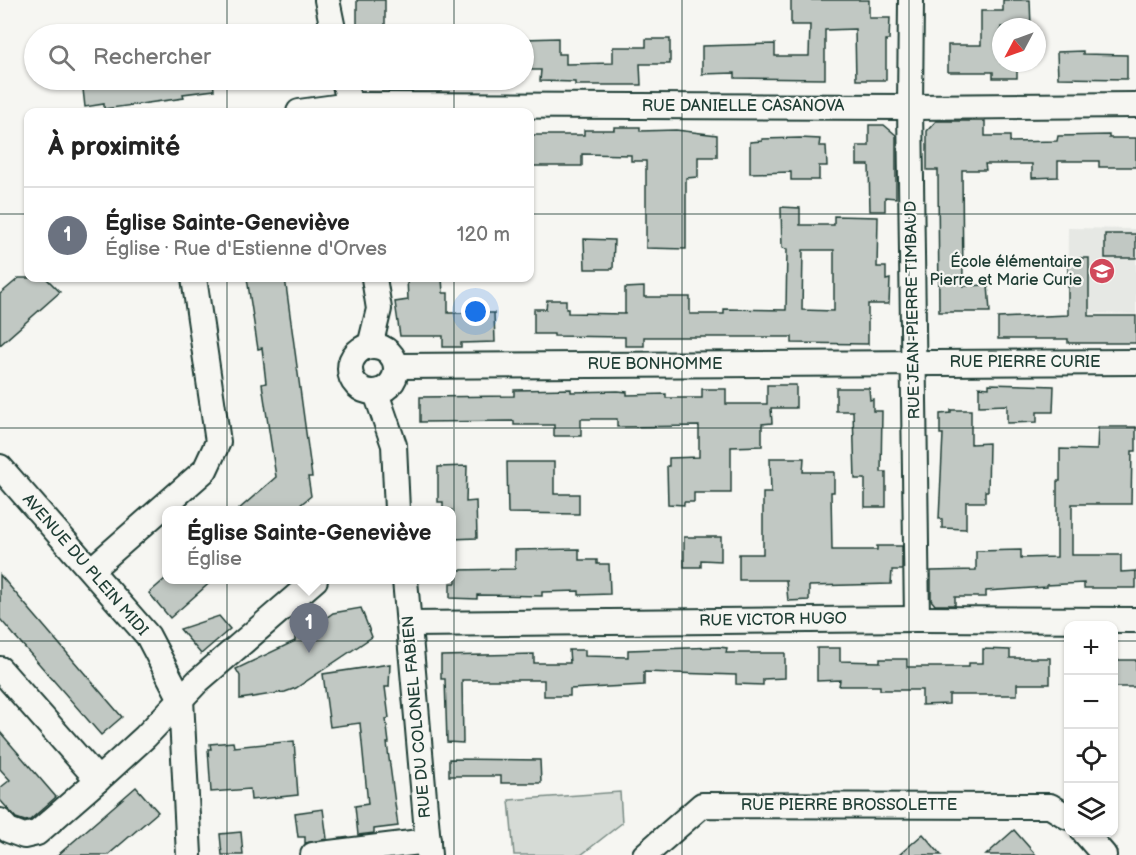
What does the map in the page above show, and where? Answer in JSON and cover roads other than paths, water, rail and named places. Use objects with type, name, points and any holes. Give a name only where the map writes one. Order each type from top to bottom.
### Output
[{"type":"street","points":[[327,0],[332,24]]},
{"type":"street","name":"RUE JEAN-PIERRE TIMBAUD","points":[[911,0],[910,107],[917,619]]},
{"type":"street","points":[[346,90],[350,108]]},
{"type":"street","name":"RUE DANIELLE CASANOVA","points":[[534,108],[1136,105]]},
{"type":"street","points":[[164,506],[205,470],[218,442],[195,282]]},
{"type":"street","points":[[370,346],[379,309],[375,282]]},
{"type":"street","points":[[370,346],[377,346],[390,353],[396,366],[396,374],[389,387],[376,393],[368,393],[355,385],[349,371],[353,357],[363,348],[370,346]]},
{"type":"street","name":"RUE PIERRE CURIE","points":[[914,362],[1136,362]]},
{"type":"street","name":"RUE BONHOMME","points":[[396,366],[914,362]]},
{"type":"street","points":[[376,393],[394,445],[397,506]]},
{"type":"street","name":"AVENUE DU PLEIN MIDI","points":[[0,467],[148,636],[181,699]]},
{"type":"street","points":[[91,570],[162,508]]},
{"type":"street","points":[[0,821],[8,830],[24,836],[37,832],[146,737],[198,681],[309,584]]},
{"type":"street","name":"RUE DU COLONEL FABIEN","points":[[406,584],[428,848]]},
{"type":"street","name":"RUE VICTOR HUGO","points":[[410,624],[917,619],[1136,620]]},
{"type":"street","points":[[0,669],[98,780]]},
{"type":"street","points":[[181,699],[189,855]]},
{"type":"street","name":"RUE PIERRE BROSSOLETTE","points":[[645,855],[702,805],[1050,806],[1064,815]]},
{"type":"street","points":[[1088,837],[1104,855]]},
{"type":"street","points":[[313,855],[428,848]]},
{"type":"place","name":"École élémentaire Pierre et Marie Curie","points":[[1102,271]]},
{"type":"place","name":"Église Sainte-Geneviève","points":[[309,653]]}]
